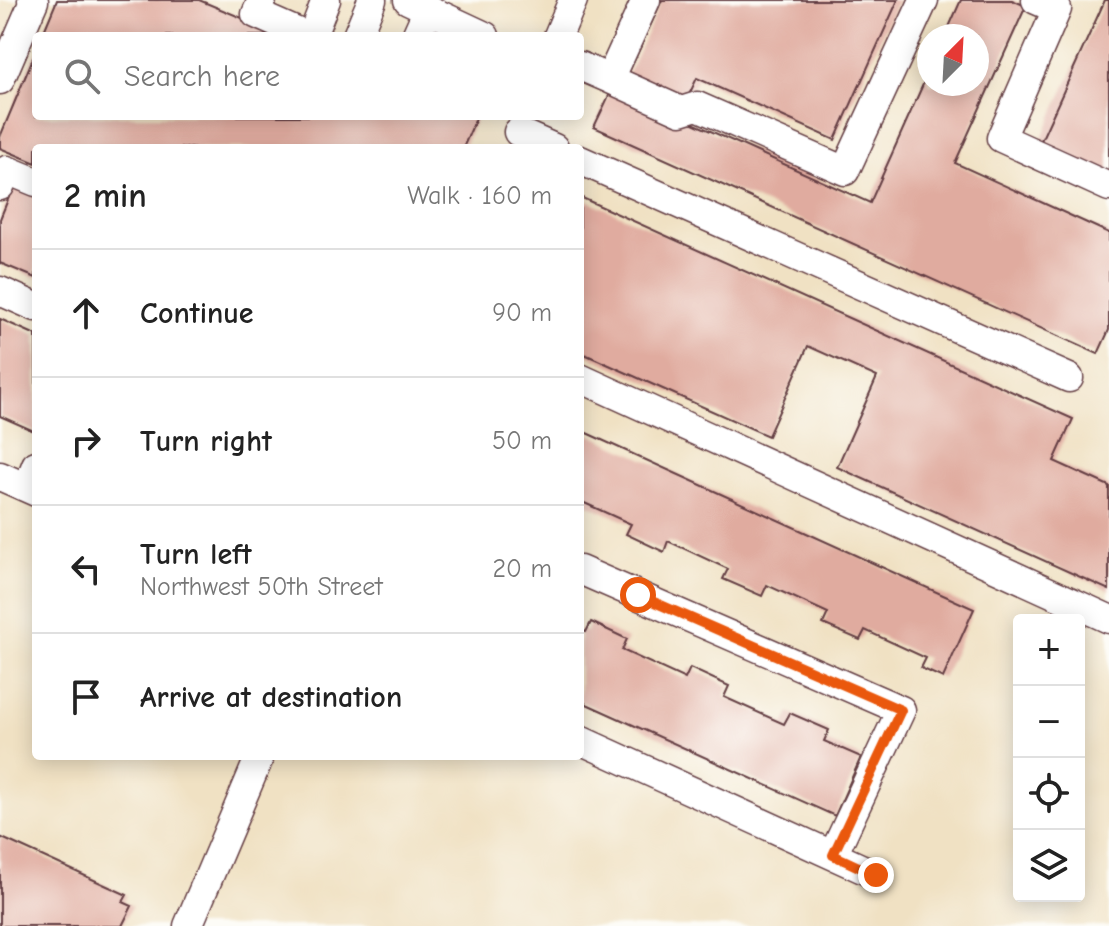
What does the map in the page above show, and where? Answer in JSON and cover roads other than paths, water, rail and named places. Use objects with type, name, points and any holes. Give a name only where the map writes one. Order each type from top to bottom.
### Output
[{"type":"street","points":[[3,62],[32,0]]},
{"type":"street","points":[[262,0],[256,14],[299,32]]},
{"type":"street","points":[[311,32],[326,0]]},
{"type":"street","points":[[359,32],[372,0]]},
{"type":"street","points":[[560,32],[573,0]]},
{"type":"street","points":[[610,79],[646,0]]},
{"type":"street","points":[[584,68],[681,111],[697,106],[845,171],[924,0]]},
{"type":"street","points":[[1052,3],[1001,138],[1109,187]]},
{"type":"street","points":[[416,32],[418,5],[476,32]]},
{"type":"street","points":[[518,132],[545,144]]},
{"type":"street","points":[[584,162],[1069,378]]},
{"type":"street","points":[[0,186],[7,170],[32,180]]},
{"type":"street","points":[[0,291],[32,305]]},
{"type":"street","points":[[584,380],[1109,619]]},
{"type":"street","points":[[584,572],[901,710],[833,855]]},
{"type":"street","points":[[584,742],[876,875]]},
{"type":"street","points":[[188,926],[258,760]]}]
